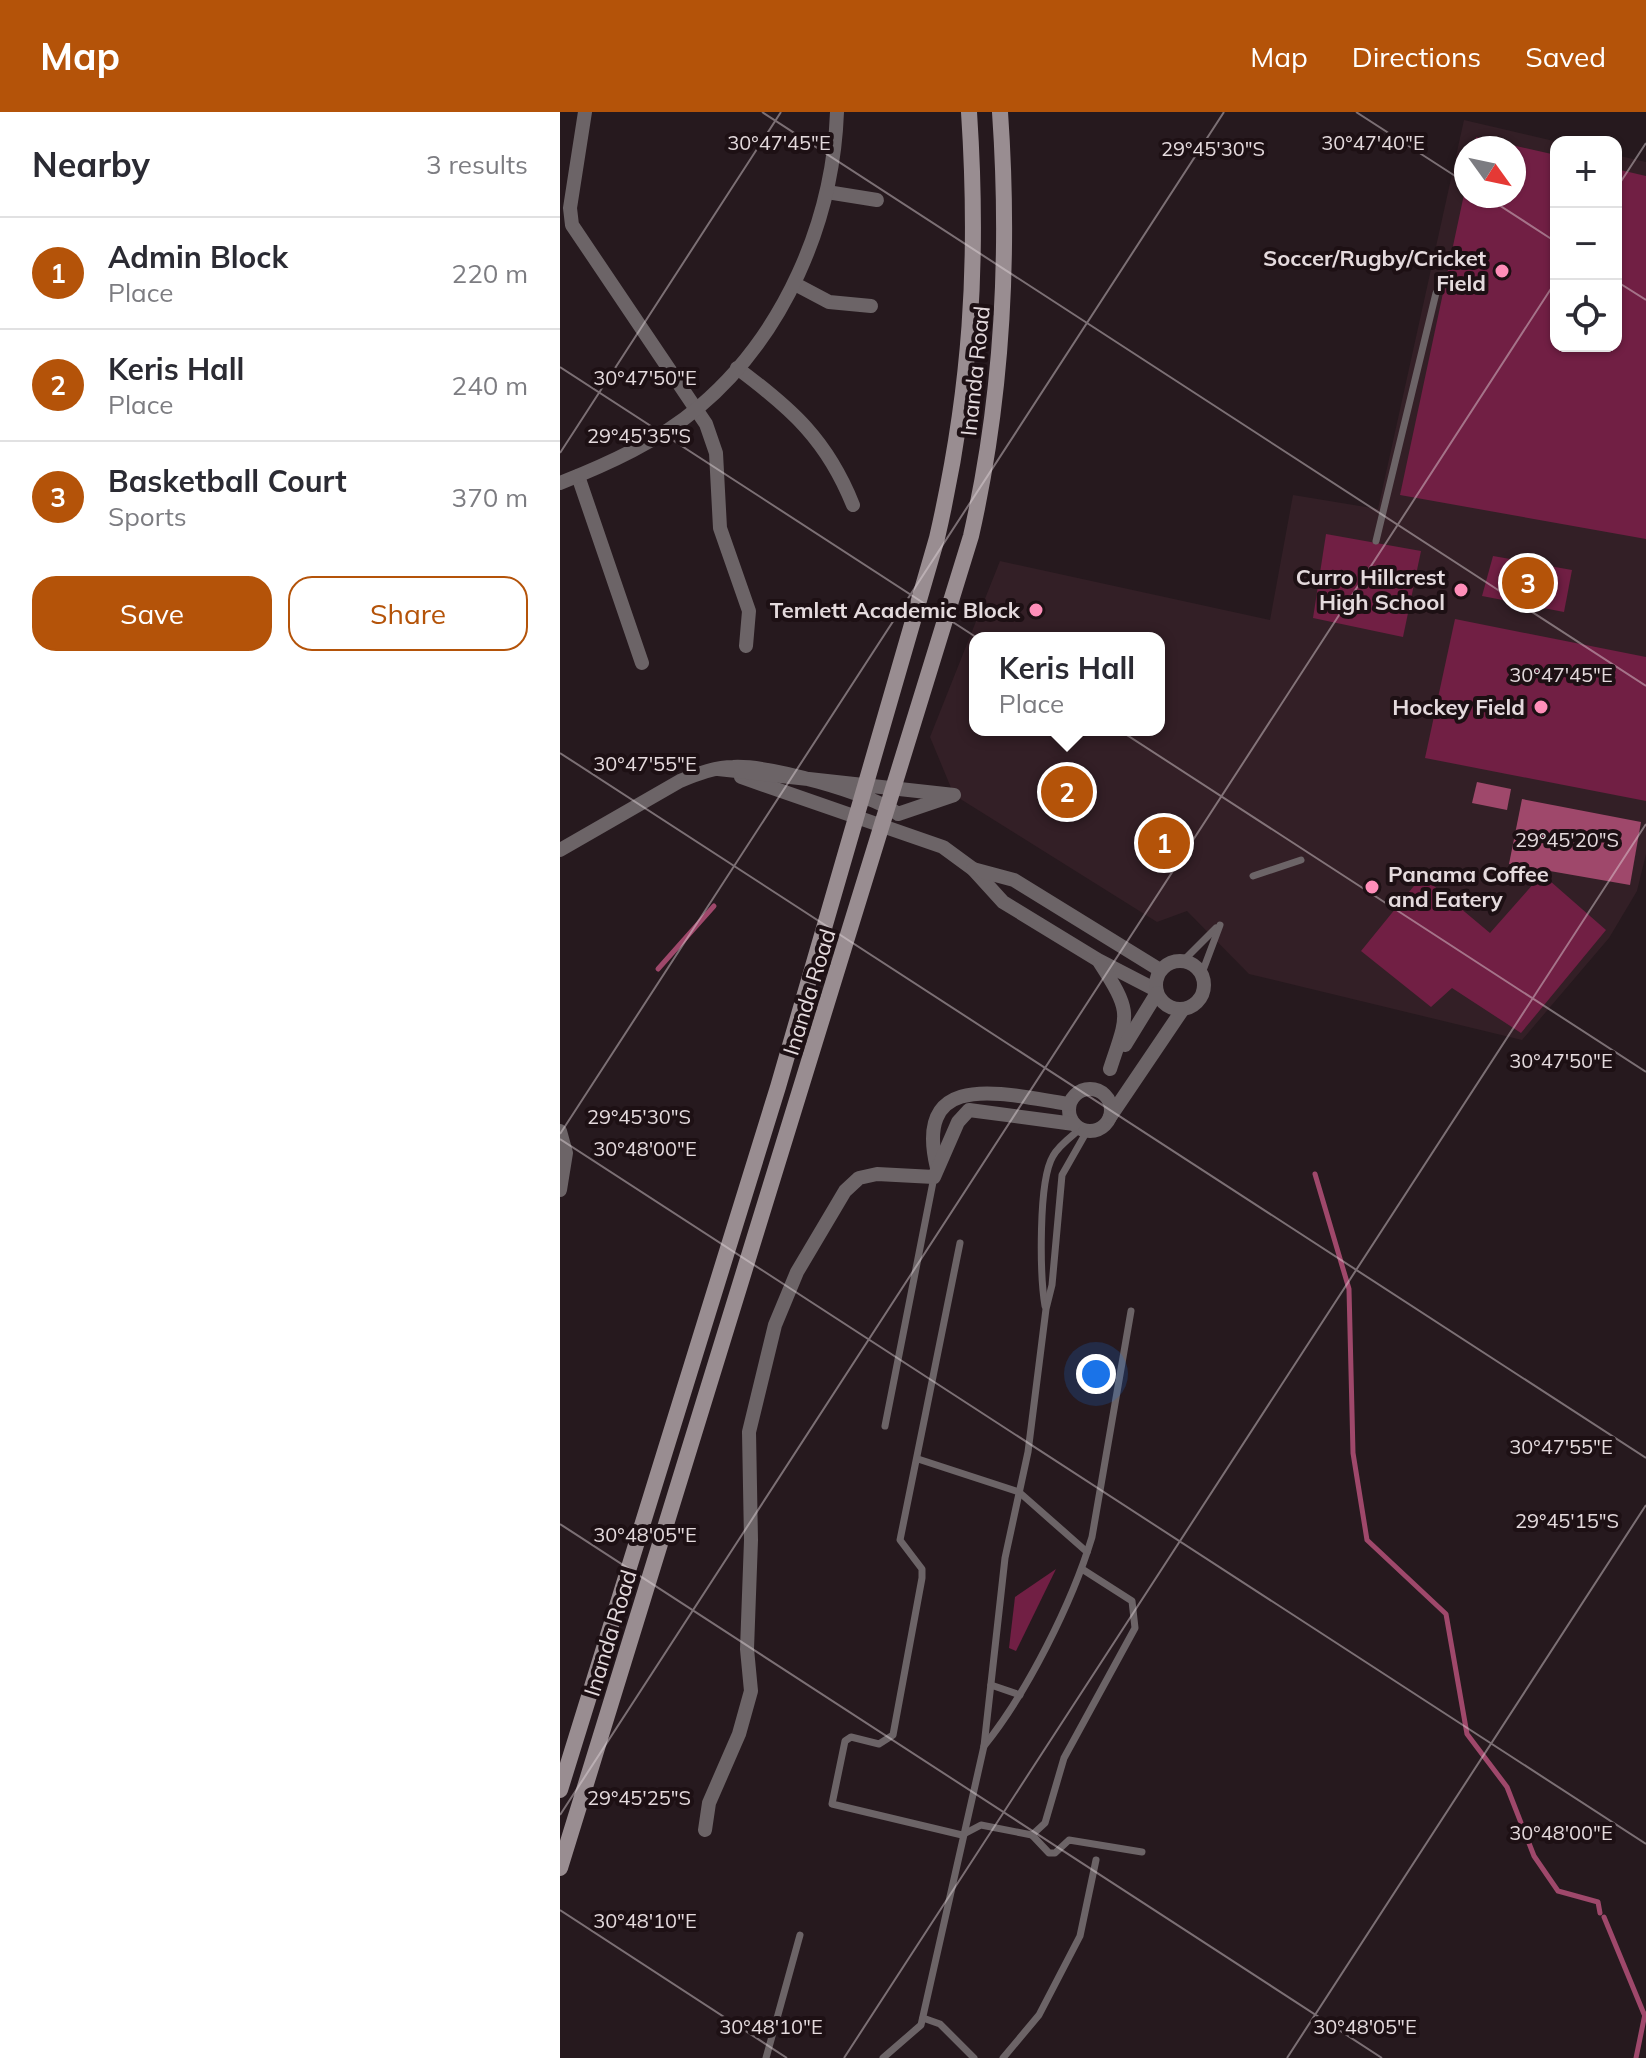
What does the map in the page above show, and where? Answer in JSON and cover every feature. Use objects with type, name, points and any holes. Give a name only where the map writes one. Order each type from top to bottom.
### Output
[{"type":"main road","name":"Inanda Road","points":[[560,1790],[864,797],[937,538],[963,405],[975,263],[969,112]]},
{"type":"main road","name":"Inanda Road","points":[[560,1868],[971,536],[991,436],[1003,328],[1006,208],[1000,112]]},
{"type":"street","points":[[585,112],[566,227],[706,424],[716,453],[720,528],[749,611],[746,646]]},
{"type":"street","points":[[560,483],[650,440],[696,409],[737,368],[795,284],[827,192],[837,112]]},
{"type":"street","points":[[827,192],[877,200]]},
{"type":"street","points":[[795,284],[829,302],[871,306]]},
{"type":"street","points":[[737,368],[801,419],[829,453],[853,505]]},
{"type":"street","points":[[578,476],[642,663]]},
{"type":"street","points":[[560,850],[660,791],[718,769],[768,770],[864,797],[898,814],[954,795],[718,769]]},
{"type":"street","points":[[718,769],[943,847],[973,869],[1003,902],[1157,992],[1169,1006],[1183,1009]]},
{"type":"street","points":[[973,869],[1014,880],[1160,970]]},
{"type":"street","points":[[1098,960],[1126,1010],[1124,1030],[1110,1069]]},
{"type":"street","points":[[936,1172],[963,1114],[969,1110],[1081,1128],[1101,1128],[1183,1009],[1202,996],[1202,973],[1184,960],[1171,962],[1160,970],[1157,992],[1098,1089]]},
{"type":"street","points":[[1098,1089],[1109,1101],[1110,1117]]},
{"type":"street","points":[[1069,1104],[1077,1092],[1098,1089]]},
{"type":"street","points":[[936,1172],[934,1133],[945,1108],[960,1094],[977,1092],[1069,1104]]},
{"type":"street","points":[[1069,1104],[1081,1128]]},
{"type":"street","points":[[560,1131],[566,1153],[560,1190]]},
{"type":"street","points":[[705,1830],[709,1803],[739,1734],[751,1691],[747,1649],[751,1540],[749,1432],[775,1325],[797,1272],[845,1191],[859,1178],[877,1174],[936,1172]]},
{"type":"lane","points":[[1376,541],[1436,293]]},
{"type":"lane","points":[[1253,876],[1301,860]]},
{"type":"lane","points":[[1184,960],[1220,925],[1202,973]]},
{"type":"lane","points":[[1046,1309],[1041,1257],[1049,1170],[1055,1153],[1081,1128]]},
{"type":"lane","points":[[883,2058],[921,2025],[984,1746],[1005,1558],[1028,1452],[1046,1309],[1052,1285],[1062,1175],[1081,1128]]},
{"type":"lane","points":[[1049,1170],[1062,1175]]},
{"type":"lane","points":[[885,1426],[936,1172]]},
{"type":"lane","points":[[960,1243],[900,1540],[922,1569],[922,1578],[893,1735],[879,1744],[851,1737],[845,1741],[832,1804],[962,1835],[981,1825],[1032,1835],[1049,1853],[1055,1853],[1069,1840],[1142,1852]]},
{"type":"lane","points":[[984,1746],[1020,1695],[1082,1569],[1131,1311]]},
{"type":"lane","points":[[918,1459],[1019,1492],[1087,1552]]},
{"type":"lane","points":[[1032,1835],[1045,1823],[1058,1770],[1135,1628],[1132,1601],[1082,1569]]},
{"type":"lane","points":[[991,1685],[1020,1695]]},
{"type":"lane","points":[[1003,2058],[1039,2015],[1080,1936],[1096,1860]]},
{"type":"lane","points":[[766,2058],[800,1935]]},
{"type":"lane","points":[[923,2018],[940,2024],[974,2058]]},
{"type":"shaded area","name":"Curro Hillcrest High School","points":[[1464,120],[1550,140],[1550,352],[1622,352],[1622,156],[1646,162],[1646,854],[1637,891],[1609,938],[1522,1040],[1249,974],[1187,911],[1157,922],[954,795],[930,737],[969,639],[969,736],[1165,736],[1165,632],[972,632],[1000,561],[1270,620],[1293,495],[1378,509],[1454,165],[1454,208],[1526,208],[1526,136],[1460,136]]},
{"type":"shaded area","name":"Soccer/Rugby/Cricket Field","points":[[1526,148],[1550,154],[1550,352],[1622,352],[1622,170],[1646,176],[1646,539],[1400,495],[1461,208],[1526,208]]},
{"type":"shaded area","points":[[1326,534],[1421,551],[1403,637],[1313,618]]},
{"type":"shaded area","points":[[1493,556],[1572,570],[1564,612],[1482,596]]},
{"type":"shaded area","name":"Hockey Field","points":[[1455,619],[1646,657],[1646,801],[1425,758]]},
{"type":"shaded area","points":[[1477,782],[1511,789],[1507,810],[1472,803]]},
{"type":"shaded area","points":[[1522,799],[1641,822],[1630,885],[1509,864]]},
{"type":"shaded area","points":[[1542,874],[1606,930],[1521,1033],[1452,988],[1431,1007],[1361,951],[1422,876],[1490,933]]},
{"type":"shaded area","points":[[1056,1569],[1016,1651],[1009,1648],[1015,1597]]},
{"type":"waterway","points":[[658,969],[714,906]]},
{"type":"waterway","points":[[1315,1174],[1349,1289],[1353,1453],[1367,1540],[1446,1614],[1467,1734],[1507,1787],[1534,1856],[1558,1891],[1598,1902],[1600,1913]]},
{"type":"waterway","points":[[1604,1917],[1644,2014]]},
{"type":"waterway","points":[[1636,2058],[1645,2014]]},
{"type":"place","name":"Soccer/Rugby/Cricket Field","points":[[1502,271]]},
{"type":"place","name":"Basketball Court","points":[[1528,583]]},
{"type":"place","name":"Curro Hillcrest High School","points":[[1461,590]]},
{"type":"place","name":"Temlett Academic Block","points":[[1036,610]]},
{"type":"place","name":"Hockey Field","points":[[1541,707]]},
{"type":"place","name":"Keris Hall","points":[[1067,792]]},
{"type":"place","name":"Admin Block","points":[[1164,843]]},
{"type":"place","name":"Panama Coffee and Eatery","points":[[1372,887]]}]
